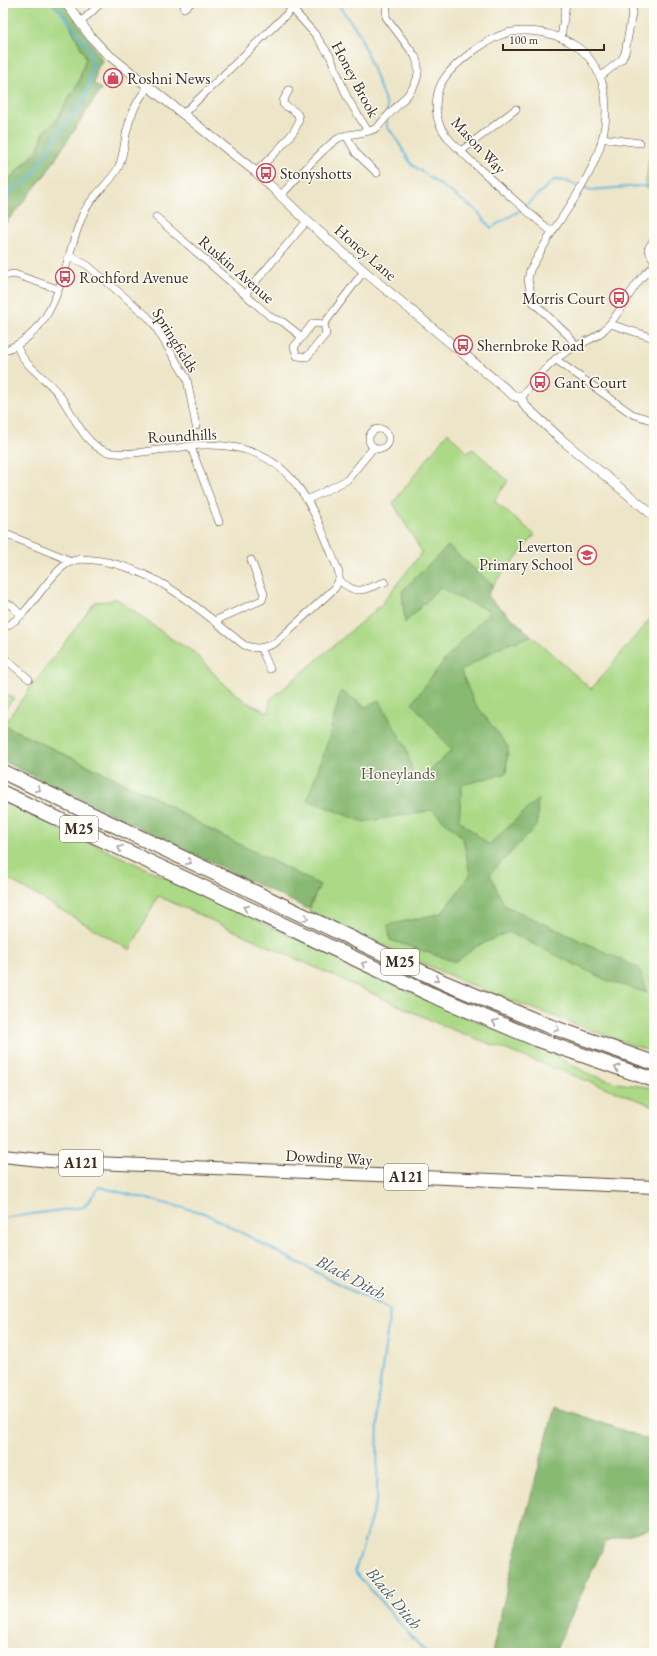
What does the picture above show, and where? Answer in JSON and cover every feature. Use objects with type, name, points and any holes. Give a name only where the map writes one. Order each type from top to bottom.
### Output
[{"type":"highway","name":"M25","points":[[3,772],[451,986],[544,1024],[654,1063]]},
{"type":"highway","name":"M25","points":[[3,793],[432,995],[536,1039],[654,1080]]},
{"type":"main road","name":"Dowding Way","points":[[3,1156],[49,1161],[654,1187]]},
{"type":"street","name":"Honey Lane","points":[[66,3],[91,37],[105,52],[256,172],[307,221],[364,271],[514,396],[521,398],[525,406],[562,440],[654,516]]},
{"type":"street","points":[[81,22],[101,3]]},
{"type":"street","points":[[184,8],[192,3]]},
{"type":"street","points":[[281,195],[332,142],[346,135],[374,130],[416,85],[418,67],[415,56],[386,17],[387,3]]},
{"type":"street","points":[[561,38],[566,3]]},
{"type":"street","points":[[183,114],[289,6]]},
{"type":"street","name":"Honey Brook","points":[[289,6],[314,33],[330,56],[348,99],[368,131]]},
{"type":"street","points":[[600,77],[622,59],[625,53],[632,8]]},
{"type":"street","name":"Mason Way","points":[[552,232],[503,191],[461,151],[443,130],[437,111],[437,100],[440,85],[449,71],[487,42],[505,34],[532,32],[561,38],[588,56],[600,77],[606,104],[602,138],[589,174],[530,270],[528,280],[533,302],[569,336],[576,346]]},
{"type":"street","points":[[3,351],[17,346],[33,334],[44,320],[58,289],[85,210],[118,167],[125,150],[126,131],[132,115],[149,87]]},
{"type":"street","points":[[256,172],[279,149],[297,127],[299,120],[298,116],[283,104],[282,101],[289,90]]},
{"type":"street","points":[[461,151],[516,109]]},
{"type":"street","points":[[346,135],[356,153],[377,173]]},
{"type":"street","points":[[602,138],[640,143]]},
{"type":"street","name":"Ruskin Avenue","points":[[156,217],[272,318],[283,322],[302,337]]},
{"type":"street","points":[[244,294],[307,221]]},
{"type":"street","points":[[654,239],[648,249],[654,261]]},
{"type":"street","name":"Springfields","points":[[69,256],[88,264],[153,323],[187,379],[196,426]]},
{"type":"street","points":[[521,398],[555,359],[576,346],[594,338],[610,324],[642,277],[654,266]]},
{"type":"street","points":[[324,324],[313,323],[294,347],[294,352],[297,356],[307,357],[326,334],[324,324],[364,271]]},
{"type":"street","points":[[3,276],[14,274],[58,289]]},
{"type":"street","points":[[610,324],[654,338]]},
{"type":"street","name":"Roundhills","points":[[17,346],[20,354],[32,370],[60,395],[84,433],[93,444],[104,451],[118,454],[203,445],[220,446],[242,449],[262,456],[284,471],[302,490],[326,540],[339,572],[339,580]]},
{"type":"street","points":[[555,359],[632,414],[654,421]]},
{"type":"street","points":[[190,447],[219,522]]},
{"type":"street","points":[[307,500],[347,480],[374,447]]},
{"type":"street","points":[[3,532],[62,557],[70,562]]},
{"type":"street","points":[[3,628],[20,614],[64,566],[70,562],[88,559],[112,563],[140,571],[180,595],[244,645],[253,649],[275,643],[336,588],[339,580],[351,590],[356,591],[385,582]]},
{"type":"street","points":[[214,621],[262,600],[264,594],[251,560]]},
{"type":"street","points":[[3,602],[12,606],[20,614]]},
{"type":"street","points":[[261,648],[270,669]]},
{"type":"street","points":[[3,657],[29,679]]},
{"type":"green space","points":[[3,3],[51,3],[66,17],[86,58],[79,81],[56,121],[45,130],[36,152],[3,185]]},
{"type":"green space","points":[[51,3],[63,3],[98,53],[102,61],[97,69],[94,84],[101,89],[45,175],[3,227],[3,185],[38,152],[45,130],[56,121],[79,81],[86,58],[66,17]]},
{"type":"green space","points":[[654,123],[654,189],[645,188]]},
{"type":"green space","name":"Honeylands","points":[[448,432],[468,453],[473,449],[508,481],[494,501],[535,535],[493,585],[487,596],[591,689],[654,614],[654,1053],[482,990],[309,911],[319,885],[207,828],[154,797],[3,725],[95,602],[109,601],[116,598],[170,638],[194,652],[221,681],[246,702],[269,713],[270,700],[380,606],[422,552],[393,503]]},
{"type":"green space","name":"Honeylands","points":[[448,546],[493,585],[487,596],[531,636],[500,647],[461,671],[474,702],[508,747],[506,773],[462,785],[459,820],[489,845],[538,799],[537,825],[490,874],[504,905],[639,968],[647,993],[606,980],[509,932],[477,946],[456,962],[390,940],[388,925],[442,913],[470,875],[463,838],[432,810],[364,822],[307,800],[327,744],[341,691],[366,707],[379,700],[406,748],[416,784],[452,750],[412,703],[443,662],[490,611],[453,595],[440,587],[405,623],[402,591]]},
{"type":"green space","points":[[3,693],[14,698],[3,711]]},
{"type":"green space","points":[[3,725],[154,797],[207,828],[320,885],[308,909],[3,761]]},
{"type":"green space","points":[[3,802],[454,1012],[537,1046],[587,1073],[617,1083],[654,1088],[654,1106],[448,1028],[158,896],[130,950],[3,876]]},
{"type":"green space","points":[[555,1407],[654,1441],[654,1527],[606,1541],[554,1653],[492,1653],[510,1574]]},
{"type":"waterway","points":[[3,205],[14,187],[29,180],[58,133],[83,103],[89,85],[93,66],[89,49],[54,3]]},
{"type":"waterway","points":[[337,3],[359,33],[387,106],[387,114]]},
{"type":"waterway","points":[[387,119],[387,127],[394,135],[411,164],[477,211],[491,228],[522,209]]},
{"type":"waterway","points":[[525,206],[554,180],[566,181],[580,186]]},
{"type":"waterway","points":[[584,187],[590,190],[654,185]]},
{"type":"waterway","name":"Black Ditch","points":[[3,1218],[84,1207],[99,1187],[204,1213],[390,1311],[378,1398],[377,1498],[355,1572],[426,1653]]},
{"type":"place","name":"Roshni News","points":[[113,78]]},
{"type":"place","name":"Stonyshotts","points":[[266,173]]},
{"type":"place","name":"Rochford Avenue","points":[[65,277]]},
{"type":"place","name":"Morris Court","points":[[619,298]]},
{"type":"place","name":"Shernbroke Road","points":[[463,345]]},
{"type":"place","name":"Gant Court","points":[[540,382]]},
{"type":"place","name":"Leverton Primary School","points":[[587,555]]}]
